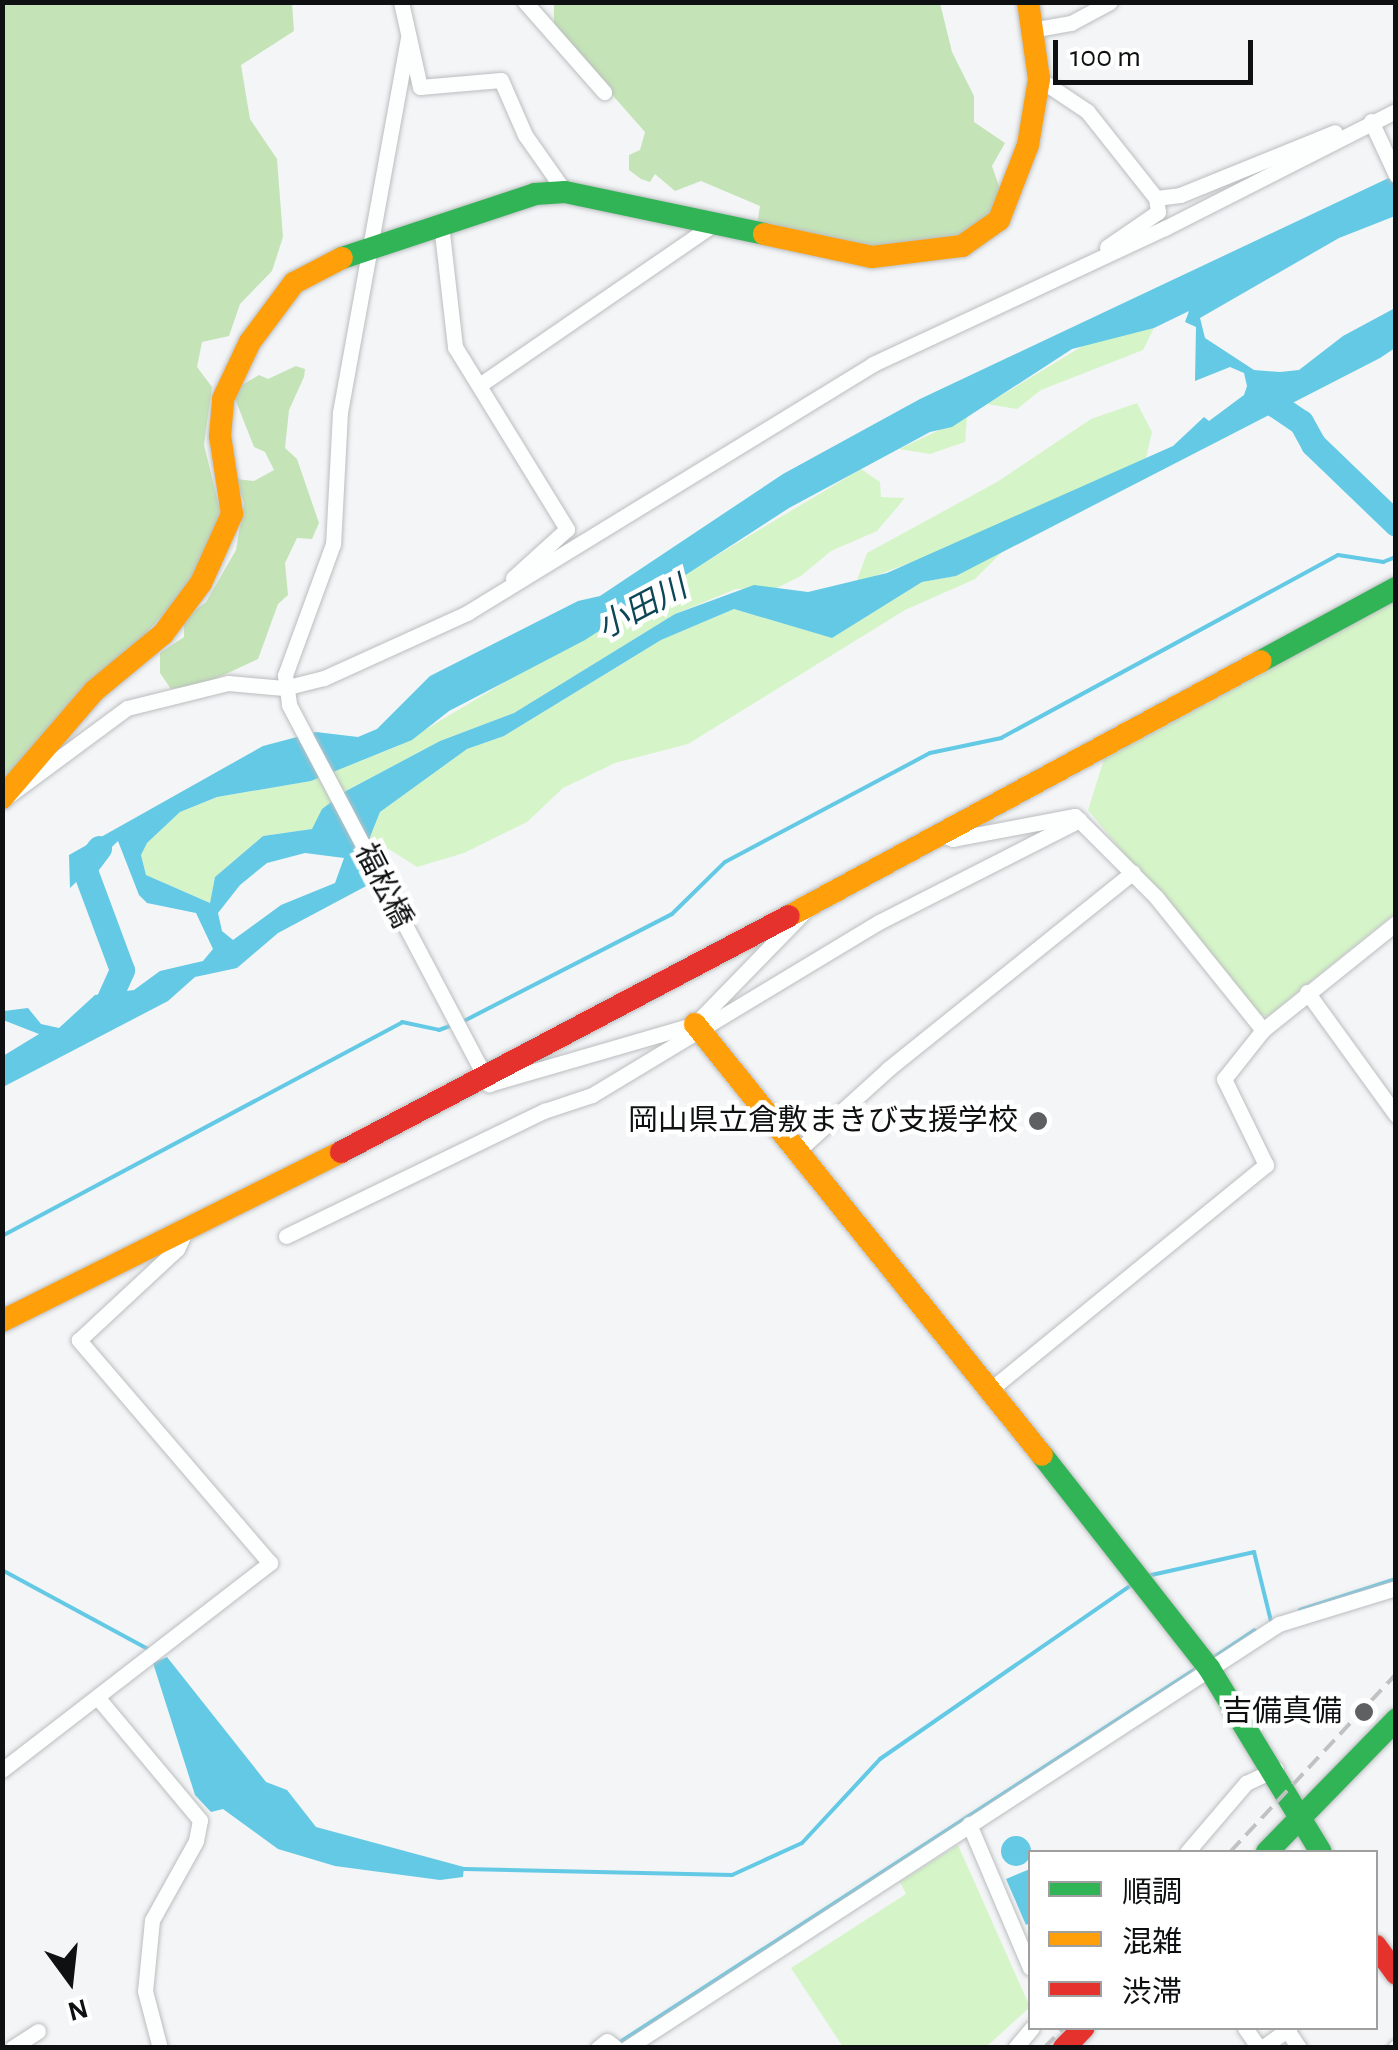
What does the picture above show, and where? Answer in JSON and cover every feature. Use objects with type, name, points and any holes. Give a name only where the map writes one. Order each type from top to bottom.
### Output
[{"type":"main road","points":[[5,797],[94,691],[163,634],[220,549],[232,514],[220,436],[223,400],[266,318],[306,275],[440,224],[535,194],[566,192],[872,257],[938,252],[973,241],[998,220],[1014,192],[1039,79],[1028,2]]},
{"type":"main road","points":[[2,1320],[802,912],[1396,588]]},
{"type":"main road","points":[[699,1027],[801,1148],[1206,1665],[1276,1768],[1319,1850]]},
{"type":"main road","points":[[1269,1850],[1396,1720]]},
{"type":"street","points":[[401,2],[420,88],[502,80],[525,135],[566,192]]},
{"type":"street","points":[[525,2],[604,92]]},
{"type":"street","points":[[1031,30],[1072,23],[1110,2]]},
{"type":"street","points":[[284,688],[309,599],[333,544],[340,412],[408,38]]},
{"type":"street","points":[[1039,79],[1087,110],[1157,205],[1204,208]]},
{"type":"street","points":[[5,797],[127,708],[228,684],[284,688],[378,656],[502,593],[831,387],[1204,208],[1344,133],[1372,125],[1396,111]]},
{"type":"street","points":[[1372,125],[1396,174]]},
{"type":"street","points":[[1089,262],[1157,205],[1330,132],[1344,133]]},
{"type":"street","points":[[481,384],[715,222]]},
{"type":"street","points":[[440,224],[455,347],[567,529],[502,593]]},
{"type":"street","name":"福松橋","points":[[284,688],[481,1074]]},
{"type":"street","points":[[941,834],[953,838],[1079,820]]},
{"type":"street","points":[[1079,820],[1133,872],[1263,1030]]},
{"type":"street","points":[[286,1236],[544,1111],[592,1095],[879,922],[1079,820]]},
{"type":"street","points":[[801,1148],[888,1068],[1133,872]]},
{"type":"street","points":[[481,1074],[500,1086],[699,1027],[802,912]]},
{"type":"street","points":[[991,1389],[1266,1165],[1224,1079],[1263,1030],[1396,923]]},
{"type":"street","points":[[1307,992],[1396,1115]]},
{"type":"street","points":[[2,1770],[155,1657],[270,1563],[80,1340],[176,1249],[185,1226]]},
{"type":"street","points":[[613,2046],[969,1824],[1206,1665],[1279,1624],[1394,1592]]},
{"type":"street","points":[[98,1698],[200,1820],[196,1841],[152,1920],[144,1991],[160,2048]]},
{"type":"street","points":[[1189,1850],[1246,1784],[1276,1768]]},
{"type":"street","points":[[969,1824],[1028,1963]]},
{"type":"street","points":[[1260,2048],[1287,2030]]},
{"type":"street","points":[[12,2048],[38,2031]]},
{"type":"green space","points":[[3,3],[292,3],[294,31],[241,65],[250,119],[277,159],[283,237],[272,271],[240,304],[229,336],[202,342],[197,367],[212,387],[204,445],[224,526],[190,585],[3,790]]},
{"type":"green space","points":[[554,3],[940,3],[952,52],[974,96],[974,122],[1005,143],[992,166],[1000,189],[991,216],[971,234],[881,251],[757,225],[760,206],[701,181],[675,191],[655,174],[650,182],[641,179],[629,170],[629,155],[640,150],[645,132],[554,29]]},
{"type":"green space","points":[[1154,328],[1143,350],[1041,390],[1017,409],[987,404],[1094,339]]},
{"type":"green space","points":[[296,366],[305,369],[304,377],[289,410],[285,448],[297,459],[319,523],[312,539],[297,538],[285,563],[288,595],[278,604],[258,659],[204,684],[171,689],[160,673],[160,653],[184,637],[184,619],[206,602],[236,550],[244,503],[236,479],[254,481],[274,470],[265,452],[254,447],[232,391],[259,375],[268,379]]},
{"type":"green space","points":[[1137,403],[1152,432],[1146,458],[952,547],[856,583],[867,553],[997,482],[1091,419]]},
{"type":"green space","points":[[967,417],[965,442],[930,454],[899,449]]},
{"type":"green space","points":[[861,469],[880,482],[881,497],[905,498],[877,531],[831,551],[801,576],[777,588],[736,589],[675,614],[514,713],[440,741],[346,791],[312,829],[263,836],[215,877],[210,903],[146,875],[141,855],[147,843],[180,812],[217,797],[311,781],[398,746]]},
{"type":"green space","points":[[1006,548],[975,579],[905,610],[688,744],[615,763],[563,788],[527,822],[464,853],[417,867],[370,837],[380,812],[467,749],[504,736],[661,640],[734,609],[832,638],[922,582],[956,576]]},
{"type":"green space","points":[[1395,597],[1395,913],[1268,1016],[1257,1014],[1088,810],[1106,753]]},
{"type":"green space","points":[[958,1845],[1028,2002],[1028,2009],[986,2047],[843,2047],[791,1968],[906,1894],[900,1882]]},
{"type":"water","points":[[1395,175],[1395,216],[1339,238],[1200,318],[1205,338],[1254,370],[1280,372],[1299,370],[1343,336],[1395,308],[1395,348],[1380,358],[956,576],[922,582],[832,638],[734,609],[661,640],[504,736],[467,749],[380,812],[370,837],[370,884],[278,933],[237,968],[195,977],[168,1001],[3,1087],[3,1056],[39,1034],[3,1020],[4,1011],[28,1008],[41,1024],[59,1028],[95,995],[134,990],[160,971],[203,961],[213,949],[196,913],[147,903],[139,895],[118,841],[70,888],[69,855],[263,746],[316,732],[358,737],[377,729],[430,676],[578,601],[600,596],[783,474],[920,399]],"holes":[[[1189,311],[1185,322],[1196,327],[1195,381],[1230,367],[1244,373],[1247,386],[1244,395],[1209,421],[1204,417],[1173,446],[887,573],[808,592],[754,585],[675,614],[514,713],[440,741],[346,791],[322,809],[312,829],[263,836],[215,877],[210,903],[146,875],[141,855],[147,843],[180,812],[217,797],[311,781],[412,740],[449,711],[585,640],[789,508],[930,432],[952,427],[1072,349],[1154,328]],[[305,853],[344,858],[335,883],[281,905],[233,940],[222,931],[218,913],[240,885],[267,863]]]},
{"type":"water","points":[[167,1657],[266,1782],[287,1790],[316,1827],[464,1867],[463,1877],[440,1880],[335,1866],[278,1849],[223,1809],[211,1812],[195,1795],[153,1663]]},
{"type":"water","points":[[1010,1837],[1022,1837],[1030,1845],[1028,1859],[1022,1865],[1010,1865],[1002,1857],[1002,1845]]},
{"type":"water","points":[[1028,1870],[1026,1925],[1006,1879]]},
{"type":"waterway","points":[[1271,402],[1301,422],[1313,444],[1396,524]]},
{"type":"waterway","points":[[462,1022],[672,914],[725,862],[930,753],[1001,738],[1338,555],[1383,562],[1396,557]]},
{"type":"waterway","points":[[99,848],[84,868],[122,970],[99,1021]]},
{"type":"waterway","points":[[2,1236],[402,1022],[439,1030],[453,1025]]},
{"type":"waterway","points":[[1147,1576],[1254,1552],[1271,1621]]},
{"type":"waterway","points":[[2,1570],[150,1650]]},
{"type":"waterway","points":[[1300,1610],[1396,1579]]},
{"type":"waterway","points":[[464,1869],[732,1875],[802,1843],[880,1759],[1134,1583]]},
{"type":"waterway","points":[[1213,1658],[1255,1630]]},
{"type":"waterway","points":[[617,2044],[1197,1668]]},
{"type":"railway","points":[[1232,1850],[1396,1674]]},
{"type":"railway","points":[[1044,2048],[1062,2030]]},
{"type":"traffic: fast","points":[[342,258],[535,194],[565,192],[764,234]]},
{"type":"traffic: fast","points":[[1261,661],[1396,588]]},
{"type":"traffic: fast","points":[[1042,1455],[1209,1668],[1320,1850]]},
{"type":"traffic: fast","points":[[1269,1850],[1396,1720]]},
{"type":"traffic: slow","points":[[764,234],[872,257],[962,246],[999,220],[1028,145],[1039,79],[1028,2]]},
{"type":"traffic: slow","points":[[2,798],[94,691],[163,634],[201,583],[232,514],[220,436],[223,399],[250,342],[294,283],[342,258]]},
{"type":"traffic: slow","points":[[789,916],[1261,661]]},
{"type":"traffic: slow","points":[[695,1024],[1042,1455]]},
{"type":"traffic: slow","points":[[2,1321],[341,1152]]},
{"type":"traffic: jam","points":[[341,1152],[789,916]]},
{"type":"traffic: jam","points":[[1378,1949],[1396,1974]]},
{"type":"traffic: jam","points":[[1064,2048],[1081,2030]]},
{"type":"place","name":"岡山県立倉敷まきび支援学校","points":[[1038,1121]]},
{"type":"place","name":"吉備真備","points":[[1364,1712]]},
{"type":"water label","name":"小田川","points":[[642,608]]}]
